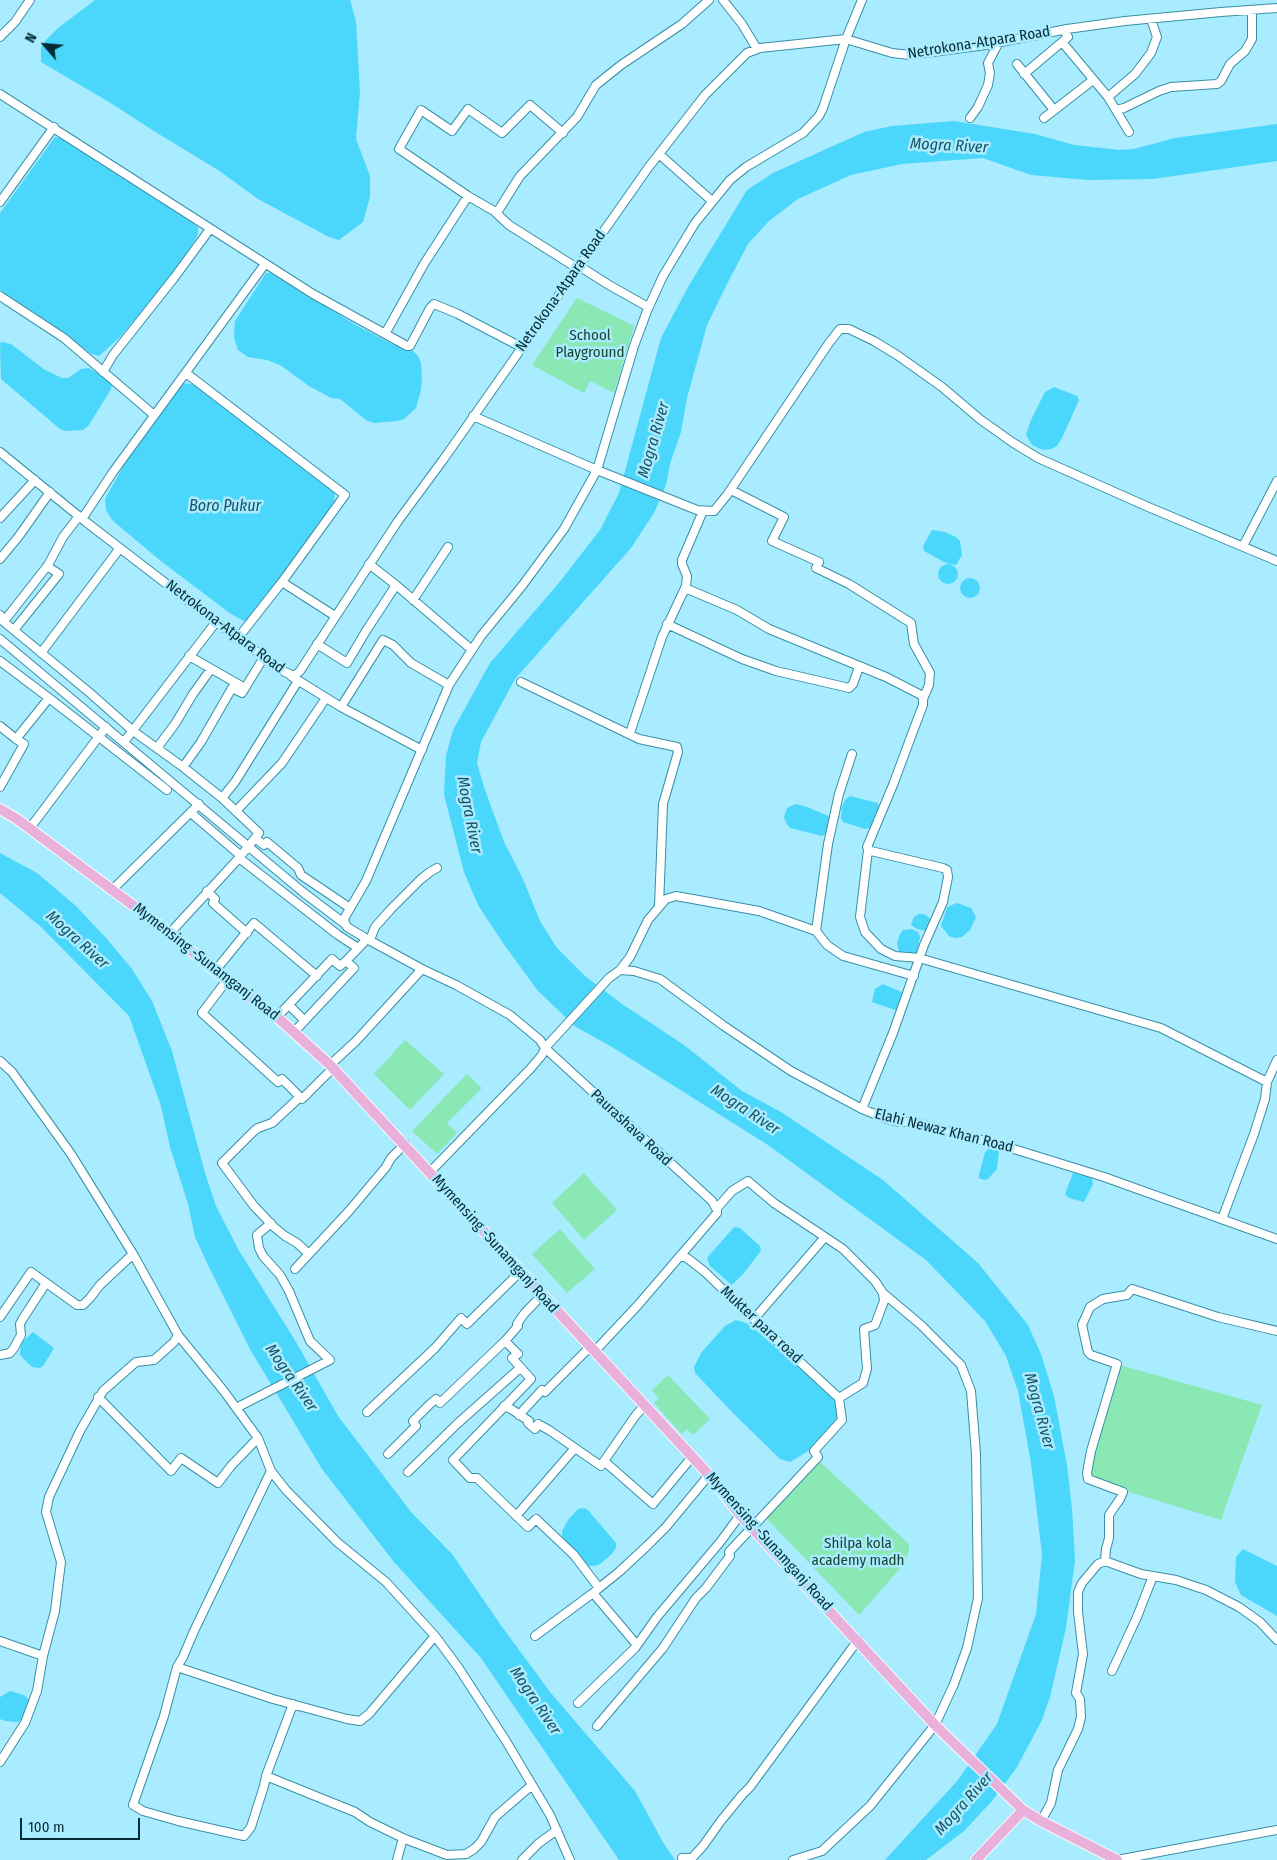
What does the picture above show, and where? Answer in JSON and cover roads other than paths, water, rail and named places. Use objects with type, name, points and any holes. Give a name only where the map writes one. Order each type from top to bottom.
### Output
[{"type":"main road","name":"Mymensing -Sunamganj Road","points":[[0,809],[30,828],[170,933],[215,971],[277,1017],[332,1066],[405,1144],[541,1296],[709,1475],[740,1514],[938,1728],[1023,1810],[1117,1860]]},
{"type":"main road","points":[[976,1860],[1023,1810]]},
{"type":"street","points":[[0,37],[15,22],[30,0]]},
{"type":"street","points":[[494,211],[498,210],[520,176],[563,133],[585,105],[596,85],[621,65],[682,24],[710,0]]},
{"type":"street","points":[[722,0],[742,24],[757,49]]},
{"type":"street","points":[[345,924],[345,917],[366,881],[449,685],[472,650],[564,529],[601,472],[634,346],[648,307],[663,276],[683,242],[712,201],[730,180],[746,167],[803,133],[819,116],[824,108],[846,39],[862,0]]},
{"type":"street","name":"Netrokona-Atpara Road","points":[[0,452],[80,517],[216,622],[294,678],[398,521],[659,154],[705,95],[740,58],[757,49],[846,39],[903,55],[1151,18],[1277,8]]},
{"type":"street","points":[[1116,110],[1170,87],[1217,84],[1221,81],[1230,64],[1245,51],[1252,39],[1252,10]]},
{"type":"street","points":[[1108,97],[1135,74],[1151,53],[1157,37],[1151,18]]},
{"type":"street","points":[[1024,74],[1068,37],[1064,30]]},
{"type":"street","points":[[970,118],[988,85],[990,73],[988,63],[999,42]]},
{"type":"street","points":[[1062,42],[1108,97],[1128,132]]},
{"type":"street","points":[[1017,64],[1054,110]]},
{"type":"street","points":[[1044,118],[1093,80]]},
{"type":"street","points":[[0,94],[313,294],[385,334],[410,346],[434,304],[458,314],[521,347]]},
{"type":"street","points":[[563,133],[530,105],[502,133],[468,109],[452,131],[421,110],[399,149],[468,196],[494,211],[509,225],[648,307]]},
{"type":"street","points":[[0,202],[54,128]]},
{"type":"street","points":[[659,154],[712,201]]},
{"type":"street","points":[[385,334],[424,264],[468,196]]},
{"type":"street","points":[[102,372],[210,229]]},
{"type":"street","points":[[170,933],[249,847],[258,833],[222,798],[183,766],[133,731],[90,692],[4,622],[2,618],[47,566],[63,538],[265,264]]},
{"type":"street","points":[[0,296],[81,351],[102,372],[154,415]]},
{"type":"street","points":[[473,416],[601,472],[672,500],[703,512],[714,511],[731,490],[829,343],[840,330],[849,329],[874,341],[918,369],[981,420],[1038,458],[1277,561]]},
{"type":"street","points":[[186,373],[345,495],[282,582],[238,638]]},
{"type":"street","points":[[0,518],[35,480]]},
{"type":"street","points":[[1243,546],[1277,481]]},
{"type":"street","points":[[731,490],[784,517],[772,541],[819,562],[816,568],[848,584],[912,623],[914,644],[930,673],[923,705],[893,785],[867,844],[868,850],[860,916],[865,932],[881,949],[895,956],[919,958],[1161,1028],[1267,1082]]},
{"type":"street","points":[[0,559],[50,492]]},
{"type":"street","points":[[630,733],[654,658],[667,624],[685,588],[687,576],[682,560],[703,512]]},
{"type":"street","points":[[413,600],[448,547]]},
{"type":"street","points":[[41,653],[120,548]]},
{"type":"street","points":[[369,564],[472,650]]},
{"type":"street","points":[[14,630],[59,574],[47,566]]},
{"type":"street","points":[[282,582],[335,616]]},
{"type":"street","points":[[317,644],[348,663],[396,585]]},
{"type":"street","points":[[685,588],[737,610],[769,629],[921,694],[923,699]]},
{"type":"street","points":[[124,742],[216,622]]},
{"type":"street","points":[[667,624],[742,660],[776,671],[849,688],[853,684],[859,666]]},
{"type":"street","name":"Paurashava Road","points":[[0,639],[304,893],[345,924],[368,940],[510,1015],[540,1040],[545,1048],[712,1201],[717,1208]]},
{"type":"street","points":[[341,707],[383,640],[393,646],[411,663],[449,685]]},
{"type":"street","points":[[189,656],[245,688]]},
{"type":"street","points":[[183,766],[201,742],[232,688],[242,693],[264,657]]},
{"type":"street","points":[[0,661],[167,790]]},
{"type":"street","points":[[157,748],[211,669]]},
{"type":"street","points":[[222,798],[235,782],[294,678],[341,707],[422,750]]},
{"type":"street","points":[[521,682],[639,739],[677,747],[678,752],[663,804],[659,906]]},
{"type":"street","points":[[16,739],[48,698]]},
{"type":"street","points":[[236,811],[282,763],[326,698]]},
{"type":"street","points":[[0,726],[24,744],[0,787]]},
{"type":"street","points":[[30,828],[106,728]]},
{"type":"street","points":[[816,931],[828,844],[839,794],[852,754]]},
{"type":"street","points":[[113,889],[199,804]]},
{"type":"street","points":[[191,813],[240,857],[338,935],[358,948]]},
{"type":"street","points":[[255,838],[264,846],[267,842],[298,868],[301,875],[350,908]]},
{"type":"street","points":[[862,1109],[894,1033],[919,958],[943,902],[948,872],[946,869],[868,850]]},
{"type":"street","points":[[277,1017],[332,959],[340,966],[346,961],[368,940],[375,927],[391,909],[421,879],[437,868]]},
{"type":"street","points":[[207,891],[215,899],[213,903],[246,934]]},
{"type":"street","points":[[430,1172],[531,1068],[542,1055],[545,1048],[609,978],[620,970],[630,957],[648,920],[666,899],[676,896],[759,911],[816,931],[827,945],[844,956],[914,976]]},
{"type":"street","points":[[215,971],[254,923],[316,976]]},
{"type":"street","points":[[294,1032],[354,968],[346,961]]},
{"type":"street","points":[[309,1254],[297,1243],[285,1236],[254,1206],[222,1163],[254,1131],[272,1123],[300,1097],[302,1099],[422,969]]},
{"type":"street","name":"Elahi Newaz Khan Road","points":[[620,970],[634,971],[660,978],[724,1026],[791,1071],[862,1109],[887,1119],[899,1122],[913,1122],[1004,1146],[1104,1177],[1277,1239]]},
{"type":"street","points":[[227,980],[202,1013],[278,1082],[282,1079],[300,1097]]},
{"type":"street","points":[[289,1005],[304,1020]]},
{"type":"street","points":[[1222,1219],[1254,1134],[1265,1099],[1267,1082],[1277,1060]]},
{"type":"street","points":[[0,1061],[12,1072],[45,1116],[133,1254],[178,1336],[192,1351],[258,1438],[271,1470],[303,1508],[337,1542],[386,1582],[435,1636],[458,1666],[550,1814],[570,1860]]},
{"type":"street","points":[[295,1269],[349,1211],[386,1167],[391,1158],[405,1144]]},
{"type":"street","points":[[519,1415],[542,1390],[545,1392],[592,1350],[680,1256],[717,1213],[717,1208],[732,1190],[748,1181],[774,1203],[843,1249],[875,1280],[883,1293],[921,1325],[961,1364],[972,1391],[976,1454],[978,1598],[967,1648],[938,1728],[870,1806],[822,1851],[793,1860]]},
{"type":"street","points":[[236,1408],[330,1360],[310,1341],[289,1291],[258,1248],[257,1235],[271,1223]]},
{"type":"street","points":[[754,1319],[825,1238]]},
{"type":"street","points":[[0,1317],[31,1272],[77,1305],[83,1305],[100,1285],[133,1254]]},
{"type":"street","name":"Mukter para road","points":[[680,1256],[687,1258],[705,1272],[839,1398]]},
{"type":"street","points":[[367,1412],[435,1348],[461,1318],[467,1324],[520,1272]]},
{"type":"street","points":[[0,1355],[10,1353],[14,1348],[21,1335],[20,1324],[46,1283]]},
{"type":"street","points":[[1105,1561],[1109,1538],[1109,1514],[1123,1492],[1088,1479],[1087,1472],[1091,1451],[1117,1364],[1091,1355],[1088,1352],[1082,1325],[1090,1307],[1103,1299],[1127,1294],[1132,1289],[1218,1317],[1277,1331]]},
{"type":"street","points":[[597,1726],[664,1648],[696,1598],[730,1556],[729,1552],[818,1457],[814,1451],[842,1420],[839,1398],[863,1382],[867,1369],[864,1330],[875,1325],[884,1301],[883,1293]]},
{"type":"street","points":[[388,1454],[416,1426],[413,1421],[430,1404],[436,1400],[440,1403],[505,1341],[518,1326],[517,1324],[524,1314],[541,1296]]},
{"type":"street","points":[[0,1762],[25,1723],[37,1691],[43,1656],[55,1611],[61,1562],[46,1512],[49,1497],[69,1453],[103,1391],[136,1362],[154,1360],[178,1336]]},
{"type":"street","points":[[505,1341],[518,1354],[512,1358],[531,1379],[453,1460],[470,1478],[477,1478],[528,1527],[536,1519],[574,1555],[596,1590],[637,1645]]},
{"type":"street","points":[[408,1472],[457,1424],[520,1368]]},
{"type":"street","points":[[98,1398],[171,1471],[181,1458],[218,1483],[231,1466],[258,1438]]},
{"type":"street","points":[[504,1406],[511,1409],[535,1429],[538,1424],[601,1466],[644,1406]]},
{"type":"street","points":[[516,1516],[575,1448]]},
{"type":"street","points":[[604,1461],[653,1504],[692,1457]]},
{"type":"street","points":[[271,1470],[177,1667],[164,1716],[133,1805],[178,1821],[244,1836],[251,1827],[266,1776],[293,1704]]},
{"type":"street","points":[[535,1636],[619,1572],[666,1527],[709,1475]]},
{"type":"street","points":[[578,1703],[637,1645],[721,1541],[740,1514]]},
{"type":"street","points":[[1042,1821],[1051,1802],[1058,1770],[1078,1729],[1081,1717],[1080,1699],[1076,1693],[1083,1654],[1078,1592],[1082,1583],[1098,1564],[1105,1561],[1141,1574],[1176,1580],[1206,1590],[1239,1607],[1260,1622],[1277,1640]]},
{"type":"street","points":[[1112,1671],[1137,1617],[1153,1576]]},
{"type":"street","points":[[177,1667],[293,1704],[360,1721],[369,1714],[435,1636]]},
{"type":"street","points":[[682,1858],[696,1858],[858,1640]]},
{"type":"street","points":[[0,1641],[43,1656]]},
{"type":"street","points":[[266,1776],[355,1812],[370,1822],[403,1838],[447,1855],[466,1854],[481,1842],[495,1817],[532,1785]]},
{"type":"street","points":[[522,1860],[539,1843],[557,1830]]},
{"type":"street","points":[[1117,1860],[1277,1830]]},
{"type":"street","points":[[397,1860],[403,1838]]},
{"type":"water","points":[[95,0],[350,0],[356,21],[360,92],[356,139],[370,176],[370,197],[363,222],[339,240],[329,237],[258,199],[218,170],[41,62],[41,48],[46,40],[58,28]]},
{"type":"water","name":"Mogra River","points":[[954,121],[1035,134],[1074,145],[1120,150],[1134,149],[1175,138],[1277,124],[1277,161],[1153,179],[1088,180],[1031,175],[983,158],[902,164],[851,175],[798,199],[769,221],[748,244],[707,325],[687,398],[681,432],[670,464],[666,485],[654,513],[631,548],[515,679],[481,742],[477,763],[504,842],[523,879],[540,921],[557,948],[585,976],[622,1004],[684,1045],[742,1091],[781,1112],[883,1180],[978,1263],[1028,1325],[1041,1354],[1054,1396],[1067,1465],[1075,1560],[1066,1628],[1050,1697],[1042,1720],[1017,1767],[992,1801],[964,1831],[926,1860],[885,1860],[958,1780],[997,1724],[1036,1614],[1042,1554],[1031,1463],[1018,1391],[1006,1356],[985,1321],[926,1260],[768,1145],[612,1047],[576,1027],[538,991],[478,905],[464,872],[444,795],[446,756],[453,730],[490,663],[558,584],[600,530],[619,493],[661,338],[688,287],[747,190],[773,173],[864,132],[892,126]]},
{"type":"water","points":[[55,137],[65,139],[129,179],[198,227],[198,234],[195,240],[165,283],[120,337],[99,356],[91,354],[53,325],[0,290],[0,213]]},
{"type":"water","points":[[266,273],[276,276],[356,325],[392,344],[413,351],[421,363],[422,378],[416,408],[404,419],[374,423],[366,420],[340,399],[331,398],[309,386],[280,365],[267,360],[248,357],[238,350],[234,337],[235,321]]},
{"type":"water","points":[[0,343],[11,344],[45,370],[62,378],[68,378],[81,369],[89,368],[109,380],[112,385],[111,389],[89,425],[83,430],[65,431],[60,429],[1,379]]},
{"type":"water","name":"Boro Pukur","points":[[183,383],[197,385],[335,491],[334,503],[327,516],[249,620],[244,621],[231,614],[162,562],[112,520],[106,510],[105,499],[124,465],[155,419]]},
{"type":"water","points":[[1054,387],[1077,396],[1079,400],[1057,446],[1043,450],[1032,445],[1026,435],[1045,392]]},
{"type":"water","points":[[932,530],[945,532],[960,541],[962,555],[956,565],[946,563],[924,551],[923,546]]},
{"type":"water","points":[[948,564],[955,567],[958,574],[955,581],[948,584],[941,581],[938,574],[941,567]]},
{"type":"water","points":[[966,578],[974,578],[980,584],[980,592],[974,598],[966,598],[960,592],[960,584]]},
{"type":"water","points":[[850,796],[878,803],[879,811],[873,827],[865,829],[843,822],[841,818],[842,806]]},
{"type":"water","points":[[796,804],[831,817],[830,831],[822,836],[790,828],[784,817],[787,808]]},
{"type":"water","name":"Mogra River","points":[[0,853],[37,873],[76,906],[132,969],[152,1001],[172,1051],[205,1173],[216,1206],[238,1249],[296,1342],[338,1416],[411,1512],[452,1554],[550,1692],[635,1791],[675,1860],[619,1860],[481,1658],[394,1562],[322,1469],[251,1351],[195,1237],[188,1204],[170,1147],[161,1106],[129,1016],[41,927],[0,893]]},
{"type":"water","points":[[957,903],[971,908],[976,917],[970,930],[962,937],[955,938],[949,936],[941,926],[947,907]]},
{"type":"water","points":[[924,914],[931,919],[926,931],[911,925],[914,917]]},
{"type":"water","points":[[912,929],[918,932],[920,937],[917,953],[902,954],[899,952],[897,944],[899,936],[903,930]]},
{"type":"water","points":[[883,984],[904,993],[898,1011],[872,1002],[875,989]]},
{"type":"water","points":[[990,1148],[999,1151],[997,1169],[988,1179],[984,1180],[979,1178],[979,1175],[985,1152]]},
{"type":"water","points":[[1073,1173],[1092,1179],[1093,1184],[1084,1202],[1069,1198],[1065,1194]]},
{"type":"water","points":[[734,1227],[740,1228],[760,1246],[761,1251],[732,1285],[710,1266],[707,1258]]},
{"type":"water","points":[[736,1320],[746,1323],[757,1331],[826,1391],[837,1403],[839,1412],[832,1431],[805,1453],[790,1462],[780,1459],[695,1373],[694,1367],[701,1353],[725,1326]]},
{"type":"water","points":[[33,1332],[54,1348],[40,1368],[32,1367],[20,1355],[21,1343]]},
{"type":"water","points":[[578,1509],[587,1509],[616,1543],[612,1554],[595,1566],[589,1566],[562,1536],[562,1531],[568,1520]]},
{"type":"water","points":[[1243,1549],[1277,1566],[1277,1616],[1241,1595],[1235,1582],[1236,1557]]},
{"type":"water","points":[[10,1691],[24,1695],[29,1700],[25,1718],[17,1722],[0,1719],[0,1697]]},
{"type":"park label","name":"School Playground","points":[[590,344]]},
{"type":"park label","name":"Shilpa kola academy madh","points":[[858,1552]]}]
